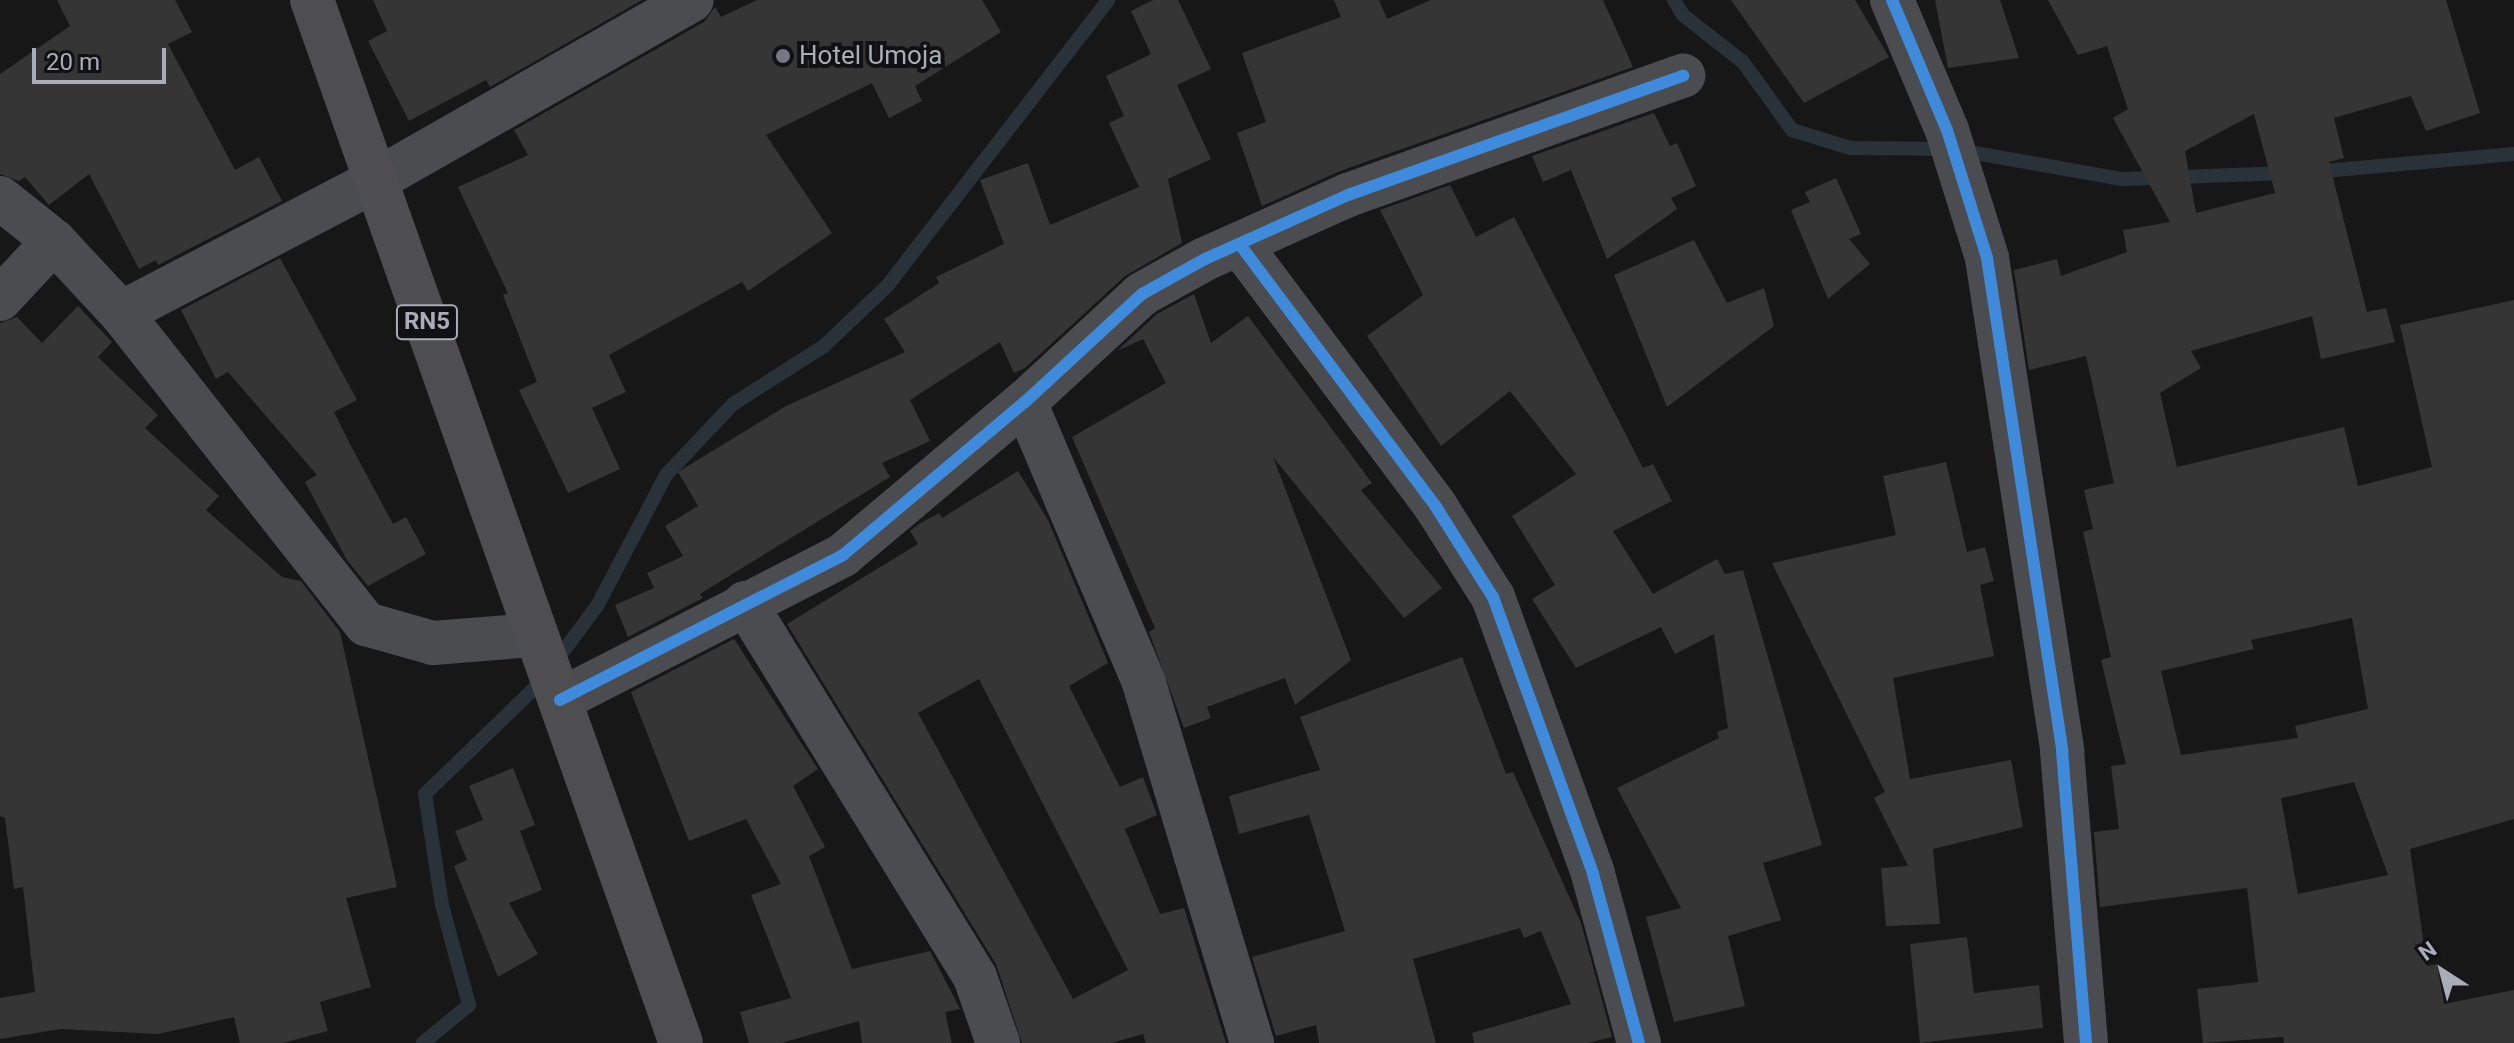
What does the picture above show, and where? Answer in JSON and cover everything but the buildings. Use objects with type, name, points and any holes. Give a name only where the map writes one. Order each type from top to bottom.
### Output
[{"type":"highway","name":"RN5","points":[[312,0],[378,179],[535,640],[558,693],[681,1043]]},
{"type":"street","points":[[121,313],[378,179],[692,0]]},
{"type":"street","points":[[1892,0],[1947,130],[1987,258],[2062,751],[2086,1043]]},
{"type":"street","points":[[558,693],[843,555],[1025,402],[1142,294],[1205,259],[1241,246],[1348,195],[1683,76]]},
{"type":"street","points":[[0,198],[54,241],[121,313],[366,624],[433,643],[535,640]]},
{"type":"street","points":[[0,299],[54,241]]},
{"type":"street","points":[[1241,246],[1436,507],[1493,597],[1593,874],[1639,1043]]},
{"type":"street","points":[[1025,402],[1144,683],[1252,1043]]},
{"type":"street","points":[[745,603],[975,977],[998,1043]]},
{"type":"waterway","points":[[423,1043],[469,1005],[442,905],[425,794],[539,684],[597,606],[666,475],[733,404],[824,346],[888,285],[1108,0]]},
{"type":"waterway","points":[[1674,0],[1683,15],[1743,62],[1792,130],[1850,148],[1952,149],[2122,179],[2289,173]]},
{"type":"waterway","points":[[2313,172],[2514,154]]},
{"type":"cycle path","points":[[1892,0],[1947,130],[1987,258],[2062,751],[2086,1043]]},
{"type":"cycle path","points":[[560,700],[843,555],[1025,402],[1142,294],[1205,259],[1348,195],[1683,76]]},
{"type":"cycle path","points":[[1241,246],[1436,507],[1493,597],[1593,874],[1639,1043]]},
{"type":"place","name":"Hotel Umoja","points":[[783,56]]}]
